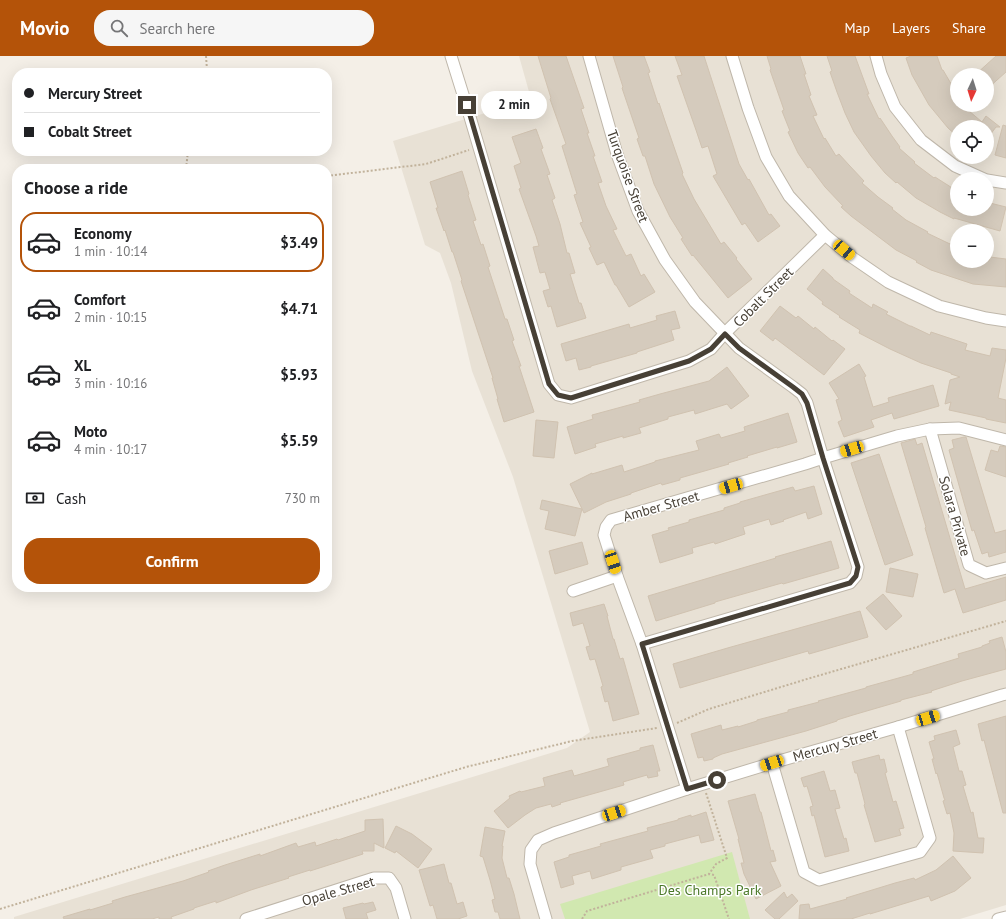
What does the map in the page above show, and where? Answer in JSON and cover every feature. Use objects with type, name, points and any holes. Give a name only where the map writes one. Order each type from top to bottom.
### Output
[{"type":"street","name":"Cobalt Street","points":[[451,56],[549,384],[558,395],[571,398],[689,361],[711,349],[825,234]]},
{"type":"street","name":"Turquoise Street","points":[[589,56],[618,154],[638,211],[664,260],[695,302],[725,334],[739,348],[802,394],[807,403],[858,567],[856,576],[850,583],[642,644]]},
{"type":"street","points":[[732,56],[748,108],[766,157],[789,196],[825,234],[853,258],[888,282],[939,306],[986,318],[1006,321]]},
{"type":"street","points":[[876,56],[881,74],[895,107],[921,140],[955,166],[968,172]]},
{"type":"street","points":[[994,181],[1006,183]]},
{"type":"street","name":"Amber Street","points":[[687,789],[642,644],[617,576],[604,535],[606,527],[611,520],[806,464],[897,436],[930,429],[959,428],[1006,440]]},
{"type":"street","name":"Solara Private","points":[[930,429],[969,565],[986,573],[1006,568]]},
{"type":"street","points":[[573,591],[617,576]]},
{"type":"street","name":"Mercury Street","points":[[546,919],[530,864],[531,850],[538,840],[554,833],[687,789],[1006,694]]},
{"type":"street","points":[[772,763],[804,872],[819,880],[920,852],[930,838],[898,727]]},
{"type":"street","name":"Opale Street","points":[[246,919],[374,878],[388,878],[396,888],[405,919]]},
{"type":"street","points":[[998,919],[1006,917]]},
{"type":"path","points":[[206,56],[207,68]]},
{"type":"path","points":[[332,175],[426,164],[479,146]]},
{"type":"path","points":[[0,909],[466,767],[572,741],[668,727],[709,709],[1006,621]]},
{"type":"path","points":[[704,784],[727,858],[716,864],[709,874]]},
{"type":"path","points":[[582,919],[587,911],[709,874],[714,875],[729,919]]},
{"type":"shaded area","points":[[519,56],[1006,56],[1006,905],[960,919],[14,919],[14,917],[567,748],[590,732],[513,477],[472,371],[451,283],[440,253],[425,245],[393,141],[531,99]]},
{"type":"green space","name":"Des Champs Park","points":[[732,852],[750,919],[565,919],[560,904]]},
{"type":"building","points":[[538,56],[566,56],[584,108],[581,109],[595,156],[593,156],[602,182],[598,183],[606,206],[617,229],[613,230],[626,256],[631,254],[641,276],[644,274],[655,292],[629,307],[615,285],[604,262],[597,265],[589,248],[591,247],[580,223],[583,222],[574,195],[577,194],[562,146],[566,144],[550,99],[551,98]]},
{"type":"building","points":[[613,56],[644,56],[650,72],[648,73],[683,173],[682,174],[694,199],[721,244],[724,242],[752,279],[728,298],[693,255],[692,256],[681,239],[683,238],[670,217],[654,184],[645,156],[643,156],[637,139],[639,138]]},
{"type":"building","points":[[675,56],[704,56],[739,164],[769,215],[771,214],[780,226],[758,242],[745,223],[742,225],[713,176],[717,174],[708,146],[702,148],[677,76],[682,75]]},
{"type":"building","points":[[767,56],[800,56],[811,95],[809,96],[817,115],[813,116],[824,139],[825,138],[836,156],[839,154],[864,181],[862,183],[906,220],[928,232],[927,233],[950,244],[950,268],[994,268],[994,258],[1006,259],[1006,287],[973,284],[931,270],[896,250],[841,207],[843,206],[825,187],[810,167],[808,168],[798,153],[788,132],[790,131],[782,111],[784,110],[770,70]]},
{"type":"building","points":[[827,56],[855,56],[869,94],[867,94],[879,119],[880,118],[900,147],[899,148],[915,162],[914,163],[934,178],[935,177],[950,187],[950,216],[994,216],[994,204],[1006,207],[1000,231],[994,229],[994,224],[975,224],[954,219],[940,212],[916,198],[885,173],[854,132],[837,92],[830,72],[832,71]]},
{"type":"building","points":[[911,56],[937,56],[942,70],[950,82],[950,112],[970,112],[980,120],[950,120],[950,130],[929,105],[912,75],[906,58]]},
{"type":"building","points":[[996,56],[1006,56],[1006,72],[994,83],[994,68],[983,68]]},
{"type":"building","points":[[986,116],[991,120],[983,120]]},
{"type":"building","points":[[994,122],[1000,127],[996,127],[994,130]]},
{"type":"building","points":[[1003,125],[1006,126],[1006,158],[995,155]]},
{"type":"building","points":[[536,129],[550,174],[547,175],[555,198],[552,200],[567,253],[569,253],[575,273],[570,274],[579,303],[581,303],[586,318],[557,327],[551,306],[548,307],[543,291],[550,289],[545,272],[540,273],[533,247],[539,246],[519,189],[521,188],[514,166],[521,163],[512,137]]},
{"type":"building","points":[[462,171],[476,220],[473,221],[481,245],[483,244],[490,266],[488,267],[505,319],[507,319],[514,340],[512,341],[534,412],[504,422],[497,399],[493,378],[453,252],[436,208],[438,208],[430,182]]},
{"type":"building","points":[[823,269],[833,279],[850,291],[849,293],[872,308],[873,304],[888,312],[886,314],[930,335],[931,332],[967,344],[965,350],[990,356],[992,348],[1006,350],[1006,358],[998,398],[1006,400],[1006,423],[949,410],[951,402],[945,404],[950,380],[960,377],[921,363],[859,333],[860,330],[822,304],[823,302],[807,289]]},
{"type":"building","points":[[780,306],[796,318],[798,316],[814,329],[815,327],[832,341],[833,340],[845,349],[824,375],[775,338],[773,341],[760,331]]},
{"type":"building","points":[[675,311],[680,328],[671,330],[674,340],[637,353],[579,370],[576,358],[566,361],[561,344],[629,324],[630,328],[657,320],[656,316]]},
{"type":"building","points":[[859,364],[866,376],[864,377],[873,407],[889,402],[888,398],[933,385],[939,406],[894,419],[892,413],[871,420],[874,427],[844,437],[838,422],[842,420],[836,400],[839,399],[829,383]]},
{"type":"building","points":[[727,367],[749,396],[731,409],[727,404],[695,414],[694,410],[668,417],[668,419],[639,428],[641,433],[623,438],[623,436],[595,444],[596,447],[575,454],[567,427],[593,419],[592,415],[640,402],[639,400],[709,381]]},
{"type":"building","points":[[788,413],[797,442],[747,456],[748,457],[728,463],[729,464],[680,478],[680,480],[662,485],[661,483],[631,493],[606,502],[584,513],[570,484],[592,473],[622,465],[624,472],[655,461],[699,450],[696,441],[719,434],[721,438],[745,431],[744,427]]},
{"type":"building","points":[[536,420],[558,422],[554,458],[533,456]]},
{"type":"building","points":[[966,437],[995,533],[1006,530],[1006,552],[989,557],[988,552],[982,554],[974,530],[972,531],[949,450],[954,448],[952,440]]},
{"type":"building","points":[[915,439],[917,445],[922,443],[965,589],[1006,577],[1006,600],[963,613],[955,589],[944,593],[901,443]]},
{"type":"building","points":[[1000,446],[1006,447],[1006,477],[985,470],[991,450],[998,452]]},
{"type":"building","points":[[879,454],[913,555],[885,565],[851,463]]},
{"type":"building","points":[[814,486],[822,514],[808,519],[806,512],[771,525],[769,519],[743,527],[745,534],[715,544],[714,542],[692,548],[693,553],[660,563],[652,535],[669,530],[668,528],[689,522],[689,520],[724,510],[724,508],[740,502],[793,487],[795,491]]},
{"type":"building","points":[[542,500],[582,509],[575,536],[545,529],[549,511],[540,509]]},
{"type":"building","points":[[831,541],[839,568],[715,602],[656,621],[648,596]]},
{"type":"building","points":[[582,542],[588,564],[555,574],[549,551]]},
{"type":"building","points":[[890,568],[918,574],[913,597],[886,592]]},
{"type":"building","points":[[883,594],[902,616],[886,630],[866,608]]},
{"type":"building","points":[[604,604],[613,639],[620,659],[623,658],[639,714],[613,721],[608,701],[605,702],[601,687],[603,686],[595,659],[590,660],[586,647],[590,646],[583,623],[573,626],[570,613]]},
{"type":"building","points":[[860,611],[868,637],[809,654],[808,651],[680,688],[673,664]]},
{"type":"building","points":[[1002,637],[1006,652],[1006,669],[962,681],[931,691],[932,692],[901,700],[806,731],[722,754],[713,759],[704,761],[703,757],[698,758],[691,734],[721,725],[722,730],[738,727],[757,720],[788,712],[788,710],[913,674],[913,672],[959,658],[958,654],[982,647],[990,643],[989,641]]},
{"type":"building","points":[[1006,716],[1006,813],[1003,813],[984,740],[982,741],[978,724]]},
{"type":"building","points":[[956,730],[960,744],[953,747],[959,771],[962,771],[966,785],[963,786],[971,813],[973,812],[978,838],[984,838],[983,853],[953,851],[954,833],[950,813],[947,814],[943,801],[945,800],[932,759],[934,759],[929,742],[935,740],[934,736]]},
{"type":"building","points":[[653,745],[660,771],[657,771],[658,776],[648,778],[647,775],[623,782],[624,785],[560,803],[561,804],[552,807],[551,804],[536,808],[508,828],[494,811],[510,798],[509,796],[520,791],[545,786],[543,778],[572,770],[574,776],[609,766],[607,759]]},
{"type":"building","points":[[879,755],[880,760],[884,759],[887,772],[885,773],[893,802],[896,801],[904,828],[899,829],[901,835],[875,842],[864,805],[857,773],[855,773],[852,762]]},
{"type":"building","points":[[824,771],[830,791],[835,790],[840,808],[835,809],[844,839],[846,838],[849,851],[825,857],[814,815],[812,816],[810,807],[813,806],[807,786],[804,787],[801,778]]},
{"type":"building","points":[[755,794],[771,851],[773,850],[776,861],[770,862],[781,886],[756,899],[744,874],[741,863],[744,863],[739,839],[728,801]]},
{"type":"building","points":[[706,812],[714,840],[701,843],[699,835],[665,844],[665,846],[650,850],[653,858],[621,867],[621,870],[592,879],[590,871],[572,876],[574,884],[561,888],[554,862],[569,857],[569,855],[601,846],[600,844],[648,831],[647,828]]},
{"type":"building","points":[[383,819],[384,848],[374,843],[374,851],[362,851],[363,854],[288,877],[289,878],[216,903],[216,901],[194,908],[171,917],[172,919],[159,919],[159,917],[152,919],[64,919],[63,917],[113,903],[112,901],[125,897],[183,881],[225,865],[260,854],[260,856],[296,843],[298,847],[315,842],[316,846],[337,839],[338,840],[365,831],[365,820]]},
{"type":"building","points":[[396,826],[412,834],[432,849],[418,868],[396,851],[395,853],[385,848]]},
{"type":"building","points":[[485,827],[505,831],[502,846],[502,858],[507,878],[509,878],[514,894],[520,919],[500,919],[498,912],[495,912],[492,900],[495,899],[490,880],[483,857],[480,856]]},
{"type":"building","points":[[953,856],[971,878],[955,891],[931,901],[929,896],[851,919],[799,919],[800,905],[809,904],[810,909],[847,899],[846,898],[895,883],[914,878],[915,880],[936,870]]},
{"type":"building","points":[[444,864],[457,904],[463,902],[467,916],[458,919],[437,919],[433,905],[430,906],[419,870]]},
{"type":"building","points":[[784,892],[787,898],[792,894],[798,901],[779,919],[775,919],[765,910]]},
{"type":"building","points":[[373,902],[376,910],[366,913],[368,919],[346,919],[343,908]]},
{"type":"route","points":[[467,105],[549,384],[558,395],[571,398],[689,361],[711,349],[725,334],[739,348],[802,394],[807,403],[858,567],[856,576],[850,583],[642,644],[687,789],[717,780]]}]
